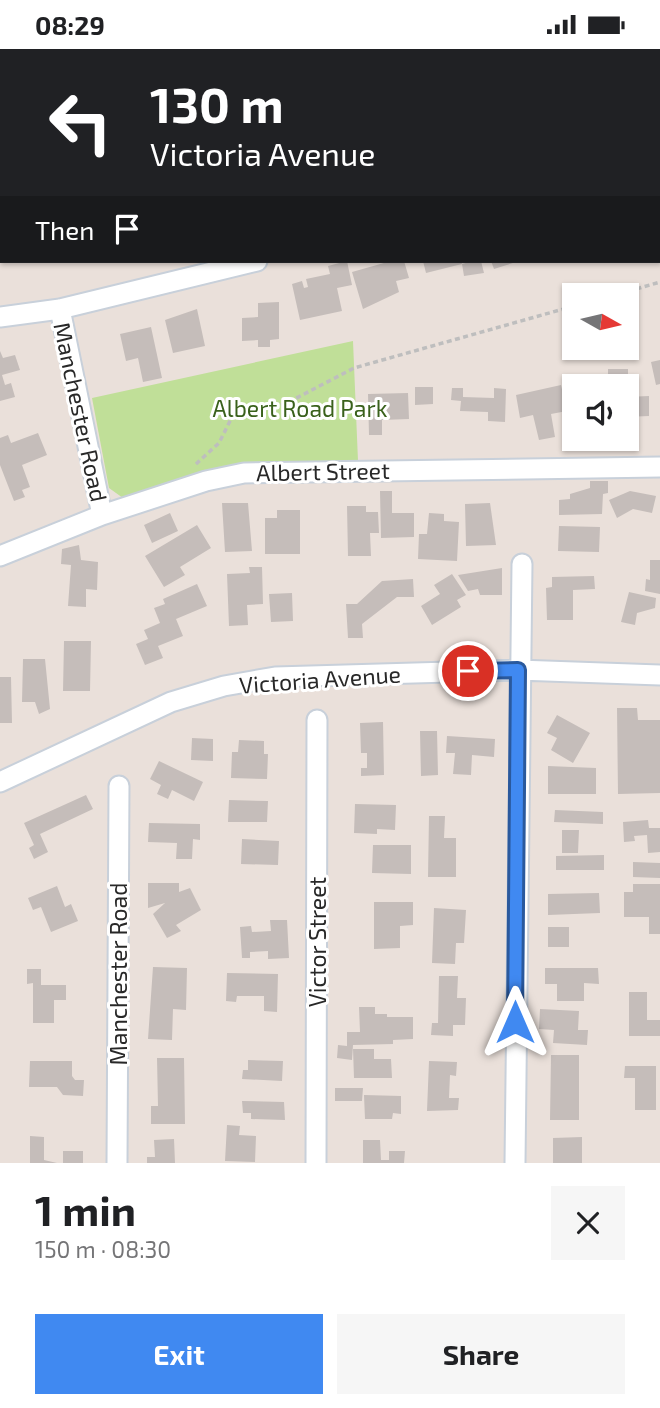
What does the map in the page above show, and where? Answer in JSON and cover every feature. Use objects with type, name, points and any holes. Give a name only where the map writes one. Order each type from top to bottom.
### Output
[{"type":"street","points":[[0,317],[60,309],[249,263]]},
{"type":"street","name":"Manchester Road","points":[[60,309],[102,515]]},
{"type":"street","name":"Albert Street","points":[[0,556],[102,515],[206,481],[244,473],[660,467]]},
{"type":"street","points":[[515,1163],[518,670],[522,564]]},
{"type":"street","name":"Victoria Avenue","points":[[0,782],[171,702],[224,686],[275,677],[518,670],[660,675]]},
{"type":"street","name":"Victor Street","points":[[316,1163],[317,720]]},
{"type":"street","name":"Manchester Road","points":[[117,1163],[119,786]]},
{"type":"path","points":[[639,288],[660,282]]},
{"type":"path","points":[[192,467],[219,443],[232,417],[285,404],[354,367],[562,309]]},
{"type":"green space","name":"Albert Road Park","points":[[353,341],[358,461],[225,466],[144,494],[123,498],[109,488],[92,398]]},
{"type":"building","points":[[347,263],[352,285],[337,288],[342,311],[300,320],[292,284],[302,281],[304,288],[308,287],[306,279],[330,274],[328,266]]},
{"type":"building","points":[[384,263],[405,263],[409,278],[396,281],[399,292],[363,309],[352,272]]},
{"type":"building","points":[[424,263],[462,264],[426,273]]},
{"type":"building","points":[[482,263],[484,273],[464,276],[462,264]]},
{"type":"building","points":[[492,263],[513,263],[494,269]]},
{"type":"building","points":[[279,302],[279,339],[270,340],[270,347],[258,347],[258,340],[242,341],[242,318],[258,317],[258,303]]},
{"type":"building","points":[[197,309],[205,346],[173,353],[165,320]]},
{"type":"building","points":[[151,327],[162,378],[143,382],[138,358],[126,361],[120,334]]},
{"type":"building","points":[[0,351],[3,358],[15,355],[20,370],[2,375],[5,385],[11,383],[15,397],[0,401]]},
{"type":"building","points":[[660,360],[660,384],[656,385],[651,362]]},
{"type":"building","points":[[608,369],[628,369],[628,374],[608,374]]},
{"type":"building","points":[[561,385],[562,412],[551,414],[555,437],[539,440],[533,415],[520,418],[516,395]]},
{"type":"building","points":[[415,387],[433,387],[433,404],[415,405]]},
{"type":"building","points":[[452,388],[463,388],[463,397],[494,398],[494,388],[506,389],[505,422],[488,421],[488,412],[460,411],[461,401],[451,400]]},
{"type":"building","points":[[408,393],[409,419],[382,420],[382,435],[369,435],[368,394]]},
{"type":"building","points":[[639,396],[649,396],[649,416],[639,416]]},
{"type":"building","points":[[38,433],[47,455],[22,465],[30,487],[22,490],[25,497],[14,501],[0,465],[0,438],[8,435],[11,443]]},
{"type":"building","points":[[590,481],[608,481],[608,493],[603,494],[602,514],[559,515],[559,500],[570,499],[570,494],[590,488]]},
{"type":"building","points":[[380,491],[392,491],[392,513],[414,513],[414,537],[381,538]]},
{"type":"building","points":[[630,491],[656,496],[652,513],[633,509],[617,518],[609,500]]},
{"type":"building","points":[[222,503],[248,503],[252,551],[225,552]]},
{"type":"building","points":[[490,503],[496,545],[466,546],[465,504]]},
{"type":"building","points":[[347,506],[366,506],[366,512],[378,512],[379,533],[370,533],[371,556],[348,556]]},
{"type":"building","points":[[277,510],[300,510],[300,554],[265,554],[265,518],[277,518]]},
{"type":"building","points":[[170,513],[178,531],[152,543],[144,525]]},
{"type":"building","points":[[429,513],[444,514],[444,521],[459,522],[457,561],[418,559],[419,534],[427,534]]},
{"type":"building","points":[[197,525],[211,548],[180,567],[185,575],[164,587],[145,556]]},
{"type":"building","points":[[559,526],[600,527],[599,552],[558,551]]},
{"type":"building","points":[[79,545],[81,560],[98,562],[97,590],[86,589],[86,607],[68,606],[71,565],[61,564],[62,549]]},
{"type":"building","points":[[650,560],[660,560],[660,594],[645,591],[646,579],[650,580]]},
{"type":"building","points":[[249,567],[262,567],[263,604],[247,605],[248,625],[229,626],[227,574],[250,573]]},
{"type":"building","points":[[502,568],[502,595],[480,595],[478,589],[468,591],[458,575]]},
{"type":"building","points":[[452,574],[466,595],[457,600],[461,607],[432,625],[421,606],[440,594],[434,585]]},
{"type":"building","points":[[594,576],[595,589],[573,590],[573,620],[547,620],[546,588],[552,587],[552,577]]},
{"type":"building","points":[[413,579],[414,597],[397,597],[362,624],[363,638],[348,638],[346,604],[357,604],[382,581]]},
{"type":"building","points":[[197,584],[207,606],[176,619],[183,636],[158,646],[163,658],[145,665],[136,644],[148,639],[144,630],[160,623],[154,608],[165,604],[163,599]]},
{"type":"building","points":[[629,592],[656,598],[655,608],[637,613],[635,625],[621,622]]},
{"type":"building","points":[[292,593],[293,621],[271,622],[269,594]]},
{"type":"building","points":[[64,641],[91,641],[90,691],[63,691]]},
{"type":"building","points":[[23,659],[45,659],[50,709],[39,714],[35,702],[22,702]]},
{"type":"building","points":[[0,677],[11,677],[12,723],[0,723]]},
{"type":"building","points":[[617,708],[637,708],[638,720],[660,720],[660,793],[618,794]]},
{"type":"building","points":[[557,715],[590,733],[573,763],[551,750],[557,738],[547,733]]},
{"type":"building","points":[[383,722],[384,775],[361,776],[361,768],[367,768],[367,753],[361,753],[360,723]]},
{"type":"building","points":[[420,731],[437,731],[438,775],[421,776]]},
{"type":"building","points":[[447,736],[495,739],[494,757],[472,755],[471,775],[453,774],[455,753],[446,753]]},
{"type":"building","points":[[192,738],[213,739],[213,761],[191,760]]},
{"type":"building","points":[[239,740],[264,741],[264,754],[268,754],[267,779],[231,778],[232,752],[238,752]]},
{"type":"building","points":[[159,761],[203,782],[194,801],[172,790],[168,799],[157,794],[161,785],[150,779]]},
{"type":"building","points":[[548,766],[596,768],[596,794],[548,794]]},
{"type":"building","points":[[86,795],[93,809],[40,834],[48,852],[34,859],[29,848],[34,845],[24,823]]},
{"type":"building","points":[[229,800],[268,801],[267,822],[228,822]]},
{"type":"building","points":[[355,804],[396,805],[395,830],[377,829],[377,834],[354,833]]},
{"type":"building","points":[[555,810],[603,812],[603,824],[554,822]]},
{"type":"building","points":[[429,816],[445,816],[444,838],[456,838],[456,877],[428,877]]},
{"type":"building","points":[[648,820],[649,828],[660,828],[660,852],[648,853],[647,835],[634,836],[635,841],[624,842],[623,822]]},
{"type":"building","points":[[149,823],[200,824],[200,840],[193,839],[192,859],[176,859],[177,843],[148,842]]},
{"type":"building","points":[[562,830],[579,830],[578,853],[562,853]]},
{"type":"building","points":[[242,839],[279,841],[278,865],[241,864]]},
{"type":"building","points":[[373,845],[411,845],[411,874],[372,873]]},
{"type":"building","points":[[604,855],[604,870],[556,870],[556,856]]},
{"type":"building","points":[[633,862],[660,863],[660,878],[633,877]]},
{"type":"building","points":[[148,883],[179,883],[179,892],[190,888],[201,910],[176,925],[181,931],[167,938],[153,914],[165,903],[148,908]]},
{"type":"building","points":[[633,884],[660,884],[660,934],[649,934],[649,917],[624,917],[624,892],[633,892]]},
{"type":"building","points":[[57,886],[65,907],[71,904],[78,921],[51,932],[41,907],[33,910],[28,898]]},
{"type":"building","points":[[599,893],[600,913],[548,915],[548,894]]},
{"type":"building","points":[[374,902],[413,902],[413,925],[400,926],[400,948],[374,949]]},
{"type":"building","points":[[434,908],[466,910],[464,943],[456,943],[455,964],[432,963]]},
{"type":"building","points":[[270,920],[287,920],[289,958],[268,959],[268,951],[250,952],[250,958],[242,958],[240,927],[251,926],[252,932],[271,931]]},
{"type":"building","points":[[548,927],[569,927],[569,947],[548,947]]},
{"type":"building","points":[[153,967],[187,968],[186,1010],[173,1009],[172,1040],[148,1039]]},
{"type":"building","points":[[545,968],[598,968],[599,984],[584,983],[584,1001],[557,1001],[557,984],[545,984]]},
{"type":"building","points":[[27,969],[41,969],[41,985],[66,985],[66,1000],[54,1000],[54,1023],[33,1023],[33,983],[27,984]]},
{"type":"building","points":[[227,973],[278,974],[277,1012],[264,1011],[264,996],[237,996],[236,1002],[226,1001]]},
{"type":"building","points":[[439,976],[458,976],[457,998],[466,998],[465,1025],[453,1025],[453,1036],[431,1035],[432,1023],[438,1023]]},
{"type":"building","points":[[629,992],[647,992],[647,1020],[660,1020],[660,1036],[629,1036]]},
{"type":"building","points":[[359,1007],[375,1007],[375,1014],[387,1014],[387,1017],[413,1017],[413,1039],[393,1040],[393,1044],[353,1045],[352,1060],[337,1058],[338,1045],[347,1046],[347,1032],[360,1032]]},
{"type":"building","points":[[540,1009],[579,1011],[578,1030],[588,1030],[587,1045],[553,1043],[554,1030],[539,1029]]},
{"type":"building","points":[[353,1049],[374,1049],[374,1059],[391,1059],[392,1078],[354,1078]]},
{"type":"building","points":[[551,1055],[579,1055],[579,1120],[550,1120]]},
{"type":"building","points":[[157,1058],[184,1058],[185,1124],[151,1124],[151,1106],[158,1106]]},
{"type":"building","points":[[248,1060],[283,1061],[282,1081],[242,1079],[243,1070],[248,1070]]},
{"type":"building","points":[[30,1061],[72,1061],[72,1076],[75,1080],[84,1080],[83,1096],[63,1095],[57,1087],[29,1087]]},
{"type":"building","points":[[429,1061],[457,1062],[456,1076],[450,1075],[449,1098],[459,1098],[458,1110],[427,1111]]},
{"type":"building","points":[[625,1066],[656,1066],[656,1110],[635,1110],[635,1078],[624,1078]]},
{"type":"building","points":[[335,1088],[363,1088],[362,1101],[335,1101]]},
{"type":"building","points":[[364,1095],[401,1096],[401,1114],[393,1113],[392,1119],[365,1119]]},
{"type":"building","points":[[242,1101],[284,1102],[285,1120],[251,1119],[251,1113],[243,1113]]},
{"type":"building","points":[[227,1125],[240,1126],[239,1135],[256,1136],[255,1162],[225,1161]]},
{"type":"building","points":[[30,1136],[44,1137],[44,1160],[57,1163],[30,1163]]},
{"type":"building","points":[[582,1137],[582,1163],[553,1163],[553,1138]]},
{"type":"building","points":[[174,1139],[175,1163],[147,1163],[147,1157],[155,1157],[154,1140]]},
{"type":"building","points":[[363,1140],[380,1140],[381,1160],[389,1160],[389,1151],[405,1151],[404,1163],[363,1163]]},
{"type":"building","points":[[63,1151],[83,1151],[83,1163],[63,1163]]},
{"type":"route","points":[[468,671],[518,670],[515,1022]]}]
